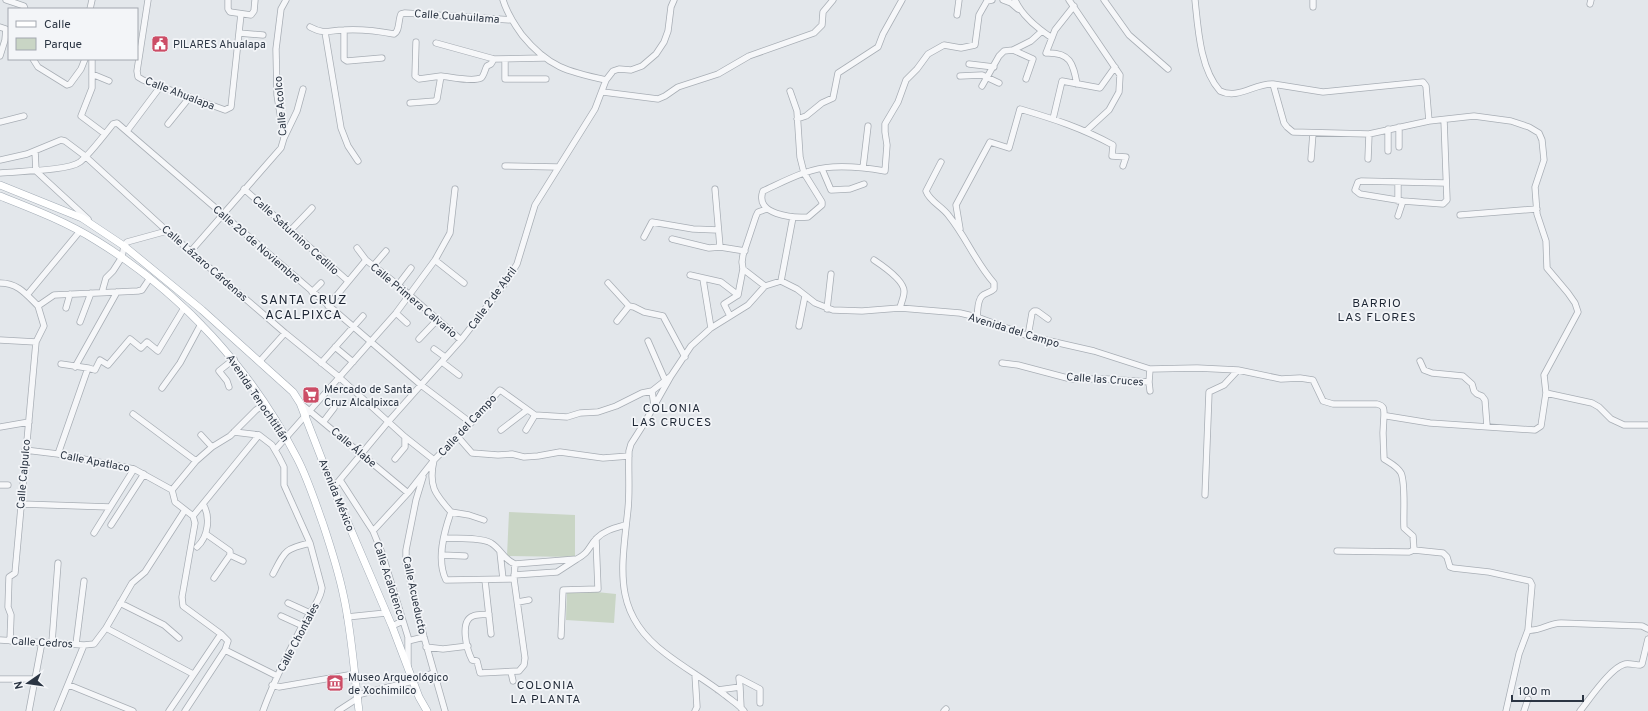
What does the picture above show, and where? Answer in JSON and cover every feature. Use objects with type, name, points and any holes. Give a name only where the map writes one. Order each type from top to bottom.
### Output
[{"type":"main road","name":"Avenida México","points":[[0,185],[82,218],[124,246],[202,310],[293,392],[308,413],[333,488],[392,626],[419,697],[426,711]]},
{"type":"main road","name":"Avenida Tenochtitlán","points":[[0,196],[56,218],[96,240],[122,257],[150,278],[184,308],[212,334],[234,359],[286,438],[298,460],[313,496],[331,547],[344,597],[359,711]]},
{"type":"main road","points":[[96,240],[100,230]]},
{"type":"main road","points":[[212,334],[219,325]]},
{"type":"main road","points":[[223,346],[232,336]]},
{"type":"street","points":[[6,0],[24,6],[25,8]]},
{"type":"street","name":"Calle Ahualapa","points":[[148,0],[137,70],[138,77],[160,87],[225,110],[228,110],[231,107],[239,32]]},
{"type":"street","points":[[228,0],[228,9],[230,12],[241,14],[253,14],[255,0]]},
{"type":"street","name":"Calle Acolco","points":[[191,251],[281,148],[284,138],[276,95],[276,49],[281,9],[286,0]]},
{"type":"street","points":[[503,0],[512,20],[533,48],[544,58],[557,67],[577,74],[606,80],[614,71],[619,69],[631,70],[642,66],[656,54],[664,42],[668,31],[671,7],[674,0]]},
{"type":"street","points":[[603,92],[652,99],[665,96],[678,87],[718,74],[749,56],[814,33],[822,26],[823,12],[833,0]]},
{"type":"street","points":[[797,119],[806,116],[822,103],[833,98],[838,73],[878,47],[883,34],[902,0]]},
{"type":"street","points":[[957,15],[959,0]]},
{"type":"street","points":[[790,90],[797,111],[800,157],[804,173],[822,202],[822,205],[808,217],[793,217],[772,212],[767,209],[762,199],[763,191],[804,173],[831,167],[864,168],[885,171],[887,145],[885,124],[898,102],[906,80],[917,69],[928,54],[944,45],[961,48],[975,45],[980,15],[987,2],[992,0]]},
{"type":"street","points":[[1002,0],[1011,3],[1052,38]]},
{"type":"street","points":[[1014,0],[1019,10]]},
{"type":"street","points":[[1069,0],[1120,75],[1119,92],[1109,110],[1086,131]]},
{"type":"street","points":[[1104,0],[1129,35],[1168,69]]},
{"type":"street","points":[[1195,0],[1201,47],[1206,64],[1215,86],[1224,93],[1242,93],[1260,85],[1273,84],[1323,92],[1423,82],[1426,86],[1429,121]]},
{"type":"street","points":[[1313,0],[1313,7]]},
{"type":"street","points":[[1074,6],[1063,18],[1046,53],[1066,56],[1074,65],[1077,84]]},
{"type":"street","points":[[241,14],[239,32],[263,35]]},
{"type":"street","name":"Calle Cuahuilama","points":[[344,30],[397,33],[398,18],[401,14],[512,20]]},
{"type":"street","points":[[0,26],[6,29],[7,41],[0,56]]},
{"type":"street","points":[[310,27],[318,31],[325,32],[344,30],[344,59],[347,61],[382,58]]},
{"type":"street","points":[[982,86],[999,56],[1004,51],[1013,50],[1031,41],[1042,31]]},
{"type":"street","points":[[325,32],[341,128],[348,146],[358,161]]},
{"type":"street","points":[[416,42],[414,76],[419,79],[441,76],[465,79],[480,78],[483,76],[487,66],[491,64],[494,59]]},
{"type":"street","points":[[436,43],[494,59],[544,58]]},
{"type":"street","points":[[1013,50],[1033,59],[1026,79]]},
{"type":"street","points":[[505,59],[505,79],[546,79]]},
{"type":"street","points":[[34,60],[38,67],[67,85],[70,84],[81,69],[85,60]]},
{"type":"street","points":[[92,60],[92,88],[81,116],[105,134]]},
{"type":"street","points":[[970,64],[994,67]]},
{"type":"street","points":[[1053,119],[1062,81],[1100,88],[1115,67]]},
{"type":"street","points":[[92,74],[109,81]]},
{"type":"street","points":[[960,76],[978,75],[988,77],[998,83]]},
{"type":"street","points":[[410,103],[435,101],[437,99],[441,76]]},
{"type":"street","name":"Calle 2 de Abril","points":[[333,488],[388,422],[461,340],[512,272],[522,250],[531,211],[595,109],[603,92],[606,80]]},
{"type":"street","points":[[1273,84],[1287,127],[1293,132],[1369,134],[1429,121],[1474,116],[1511,121],[1529,127],[1539,133],[1542,140],[1544,160],[1535,187],[1537,209],[1546,241],[1547,268],[1568,292],[1575,303],[1578,312],[1544,375],[1546,393],[1541,426],[1539,428],[1535,430],[1430,423],[1392,418],[1384,415],[1384,459],[1395,466],[1401,474],[1403,484],[1404,528],[1413,536],[1414,550]]},
{"type":"street","points":[[127,131],[160,87]]},
{"type":"street","points":[[284,138],[297,111],[303,89]]},
{"type":"street","points":[[168,124],[189,98]]},
{"type":"street","points":[[960,229],[956,205],[990,142],[1009,148],[1020,109],[1086,131],[1112,145],[1112,156],[1126,157],[1123,166]]},
{"type":"street","points":[[0,120],[24,116]]},
{"type":"street","points":[[1444,120],[1445,183],[1447,200],[1442,204],[1400,201],[1360,194],[1355,190],[1358,182],[1361,180],[1445,183]]},
{"type":"street","name":"Calle 20 de Noviembre","points":[[85,156],[115,123],[127,131],[421,385],[471,423]]},
{"type":"street","points":[[864,168],[868,126]]},
{"type":"street","points":[[1399,127],[1399,147]]},
{"type":"street","points":[[1388,130],[1388,151]]},
{"type":"street","points":[[1311,159],[1313,133]]},
{"type":"street","points":[[1368,159],[1369,134]]},
{"type":"street","name":"Calle Lázaro Cárdenas","points":[[0,160],[35,151],[63,140],[85,156],[167,231],[285,333],[339,377],[405,437],[434,460]]},
{"type":"street","points":[[35,151],[36,171],[100,230]]},
{"type":"street","points":[[0,173],[20,170],[36,171],[78,163],[85,156]]},
{"type":"street","points":[[941,162],[926,191],[928,198],[946,212],[960,229],[985,273],[994,284],[994,289],[982,295],[977,317]]},
{"type":"street","points":[[505,166],[558,167]]},
{"type":"street","points":[[822,169],[831,190],[850,189],[864,184]]},
{"type":"street","points":[[1398,182],[1400,201],[1398,216]]},
{"type":"street","name":"Calle Saturnino Cedillo","points":[[244,189],[348,282]]},
{"type":"street","points":[[275,450],[396,313],[435,260],[450,233],[456,189]]},
{"type":"street","points":[[715,189],[720,247]]},
{"type":"street","points":[[291,230],[312,208]]},
{"type":"street","points":[[730,316],[724,304],[738,295],[742,262],[758,212],[767,209]]},
{"type":"street","points":[[1460,215],[1537,209]]},
{"type":"street","points":[[781,281],[793,217]]},
{"type":"street","points":[[644,237],[652,222],[693,229],[718,230]]},
{"type":"street","points":[[27,295],[80,231]]},
{"type":"street","points":[[102,292],[106,278],[112,273],[122,257],[124,246],[128,241],[167,231]]},
{"type":"street","points":[[672,239],[709,248],[720,247],[745,251]]},
{"type":"street","points":[[328,306],[366,260],[357,248]]},
{"type":"street","points":[[374,265],[386,251]]},
{"type":"street","name":"Calle Primera Calvario","points":[[366,260],[410,295],[461,340]]},
{"type":"street","points":[[435,260],[464,283]]},
{"type":"street","points":[[874,260],[888,270],[902,284],[904,292],[900,308]]},
{"type":"street","points":[[398,285],[411,268]]},
{"type":"street","points":[[742,268],[766,286]]},
{"type":"street","points":[[742,709],[648,639],[632,616],[625,596],[623,578],[628,508],[629,456],[631,444],[667,386],[671,376],[691,346],[711,328],[748,305],[766,286],[781,281],[827,309],[832,274]]},
{"type":"street","points":[[690,275],[721,282],[738,295]]},
{"type":"street","points":[[0,283],[18,286],[38,306],[54,295],[142,290],[150,278]]},
{"type":"street","points":[[703,279],[711,328]]},
{"type":"street","points":[[312,292],[320,283]]},
{"type":"street","points":[[608,283],[629,306],[644,312],[663,316],[685,357]]},
{"type":"street","points":[[75,366],[117,292]]},
{"type":"street","points":[[80,322],[91,293]]},
{"type":"street","points":[[66,308],[70,294]]},
{"type":"street","points":[[799,326],[805,296]]},
{"type":"street","name":"Calle Calpulco","points":[[10,640],[11,615],[8,607],[9,577],[15,573],[36,342],[44,326],[38,306]]},
{"type":"street","points":[[617,321],[629,306]]},
{"type":"street","points":[[61,364],[95,370],[100,360],[108,365],[130,339],[141,348],[147,342],[158,351],[184,308]]},
{"type":"street","name":"Avenida del Campo","points":[[827,309],[862,311],[900,308],[960,313],[977,317],[1028,336],[1094,352],[1150,369],[1197,368],[1238,370],[1281,379],[1300,378],[1313,380],[1323,401],[1333,404],[1377,404],[1383,406],[1384,415]]},
{"type":"street","points":[[1028,336],[1032,313],[1034,311],[1037,311],[1048,319]]},
{"type":"street","points":[[396,313],[407,323]]},
{"type":"street","points":[[321,363],[363,316]]},
{"type":"street","points":[[419,339],[438,320]]},
{"type":"street","points":[[162,388],[180,363],[201,324]]},
{"type":"street","points":[[260,361],[285,333]]},
{"type":"street","points":[[0,340],[36,342]]},
{"type":"street","points":[[648,341],[664,380]]},
{"type":"street","points":[[335,347],[353,362]]},
{"type":"street","points":[[434,349],[459,375]]},
{"type":"street","points":[[229,387],[219,371],[234,359]]},
{"type":"street","points":[[1420,361],[1424,370],[1443,374],[1461,375],[1472,384],[1474,391],[1485,400],[1487,426]]},
{"type":"street","name":"Calle las Cruces","points":[[1002,363],[1018,365],[1072,379],[1108,379],[1149,382],[1150,369]]},
{"type":"street","points":[[58,454],[88,368]]},
{"type":"street","points":[[1205,495],[1209,392],[1224,385],[1238,370]]},
{"type":"street","name":"Calle del Campo","points":[[373,531],[408,493],[434,460],[458,437],[500,390],[535,415],[567,417],[580,413],[598,412],[616,406],[642,393],[652,391],[671,376]]},
{"type":"street","points":[[1149,382],[1150,391]]},
{"type":"street","points":[[652,391],[654,405]]},
{"type":"street","points":[[1546,393],[1592,403],[1599,407],[1612,419],[1624,425],[1648,425]]},
{"type":"street","points":[[186,711],[225,650],[228,641],[221,634],[183,606],[182,602],[195,523],[193,516],[175,502],[172,490],[196,461],[212,447],[234,432],[264,404]]},
{"type":"street","points":[[324,421],[334,408]]},
{"type":"street","points":[[501,430],[527,410]]},
{"type":"street","name":"Calle Álabe","points":[[308,413],[324,421],[408,493]]},
{"type":"street","points":[[133,414],[196,461]]},
{"type":"street","points":[[526,430],[535,415]]},
{"type":"street","points":[[0,427],[28,422]]},
{"type":"street","points":[[234,432],[259,435]]},
{"type":"street","points":[[201,435],[212,447]]},
{"type":"street","points":[[193,516],[259,435]]},
{"type":"street","name":"Calle Chontales","points":[[259,435],[272,445],[284,467],[284,485],[310,543],[322,588],[321,595],[272,686],[263,710]]},
{"type":"street","points":[[395,459],[405,447],[405,437]]},
{"type":"street","points":[[458,437],[472,454],[498,456],[512,454],[524,457],[560,452],[603,458],[629,456]]},
{"type":"street","name":"Calle Apatlaco","points":[[25,450],[58,454],[134,469],[172,490]]},
{"type":"street","points":[[434,460],[432,483],[435,494],[451,512],[470,515],[484,520]]},
{"type":"street","points":[[94,533],[134,469]]},
{"type":"street","name":"Calle Acueducto","points":[[426,471],[416,500],[406,550],[408,571],[426,647],[445,711]]},
{"type":"street","points":[[112,525],[144,474]]},
{"type":"street","name":"Calle Acalotenco","points":[[340,480],[373,531],[382,553],[408,641],[408,668]]},
{"type":"street","points":[[0,485],[8,485]]},
{"type":"street","points":[[21,504],[110,507]]},
{"type":"street","points":[[197,547],[202,542],[206,534],[206,509],[203,504]]},
{"type":"street","points":[[57,711],[69,685],[84,645],[94,644],[97,642],[132,583],[148,568],[185,510]]},
{"type":"street","points":[[451,512],[444,538],[442,555],[446,580],[502,579],[557,572],[586,554],[596,539],[606,530],[626,525]]},
{"type":"street","points":[[206,534],[230,551],[230,555],[244,562]]},
{"type":"street","points":[[444,538],[482,540],[492,544],[507,561],[514,564],[577,559]]},
{"type":"street","points":[[561,636],[563,590],[598,589],[596,539]]},
{"type":"street","points":[[273,574],[287,550],[292,547],[310,543]]},
{"type":"street","points":[[1337,551],[1410,552],[1414,550],[1443,553],[1447,557],[1450,567],[1453,568],[1489,572],[1530,581],[1532,585],[1528,630],[1519,654],[1506,711]]},
{"type":"street","points":[[500,552],[502,579]]},
{"type":"street","points":[[214,578],[230,555]]},
{"type":"street","points":[[442,555],[466,556]]},
{"type":"street","points":[[52,642],[58,563]]},
{"type":"street","points":[[489,614],[473,616],[466,622],[465,626],[468,646],[472,660],[477,660],[480,673],[512,672],[522,669],[525,658],[514,577],[514,564]]},
{"type":"street","points":[[485,580],[491,634]]},
{"type":"street","points":[[76,644],[84,582]]},
{"type":"street","points":[[518,602],[530,600]]},
{"type":"street","points":[[120,603],[164,625],[179,638]]},
{"type":"street","points":[[288,603],[310,613]]},
{"type":"street","points":[[347,617],[386,613]]},
{"type":"street","points":[[282,616],[303,626]]},
{"type":"street","points":[[392,626],[403,621]]},
{"type":"street","points":[[1528,630],[1534,631],[1553,623],[1642,626],[1648,629]]},
{"type":"street","points":[[106,628],[193,674]]},
{"type":"street","points":[[169,711],[221,634]]},
{"type":"street","points":[[408,641],[424,637]]},
{"type":"street","points":[[1580,711],[1605,679],[1621,666],[1625,664],[1642,664],[1648,639]]},
{"type":"street","name":"Calle Cedros","points":[[0,640],[84,645]]},
{"type":"street","points":[[29,711],[42,642]]},
{"type":"street","points":[[426,647],[443,649],[468,646]]},
{"type":"street","points":[[225,650],[277,676]]},
{"type":"street","points":[[512,672],[513,681]]},
{"type":"street","points":[[338,711],[357,696],[413,681],[433,673]]},
{"type":"street","points":[[272,686],[279,688],[354,674]]},
{"type":"street","points":[[695,674],[697,707],[695,711]]},
{"type":"street","points":[[742,709],[740,678],[760,689],[760,703]]},
{"type":"street","points":[[0,680],[35,679]]},
{"type":"street","points":[[69,685],[133,711]]},
{"type":"street","points":[[718,690],[740,688]]},
{"type":"street","points":[[419,697],[423,711]]},
{"type":"street","points":[[1524,711],[1528,699]]},
{"type":"green space","points":[[509,512],[575,515],[575,557],[507,556]]},
{"type":"green space","points":[[567,589],[616,594],[614,623],[566,620]]},
{"type":"place","name":"PILARES Ahualapa","points":[[160,44]]},
{"type":"place","name":"Mercado de Santa Cruz Alcalpixca","points":[[311,395]]},
{"type":"place","name":"Museo Arqueológico de Xochimilco","points":[[335,683]]},
{"type":"district","name":"SANTA CRUZ ACALPIXCA","points":[[304,306]]},
{"type":"district","name":"BARRIO LAS FLORES","points":[[1377,310]]},
{"type":"district","name":"COLONIA LAS CRUCES","points":[[672,415]]},
{"type":"district","name":"COLONIA LA PLANTA","points":[[546,692]]}]
